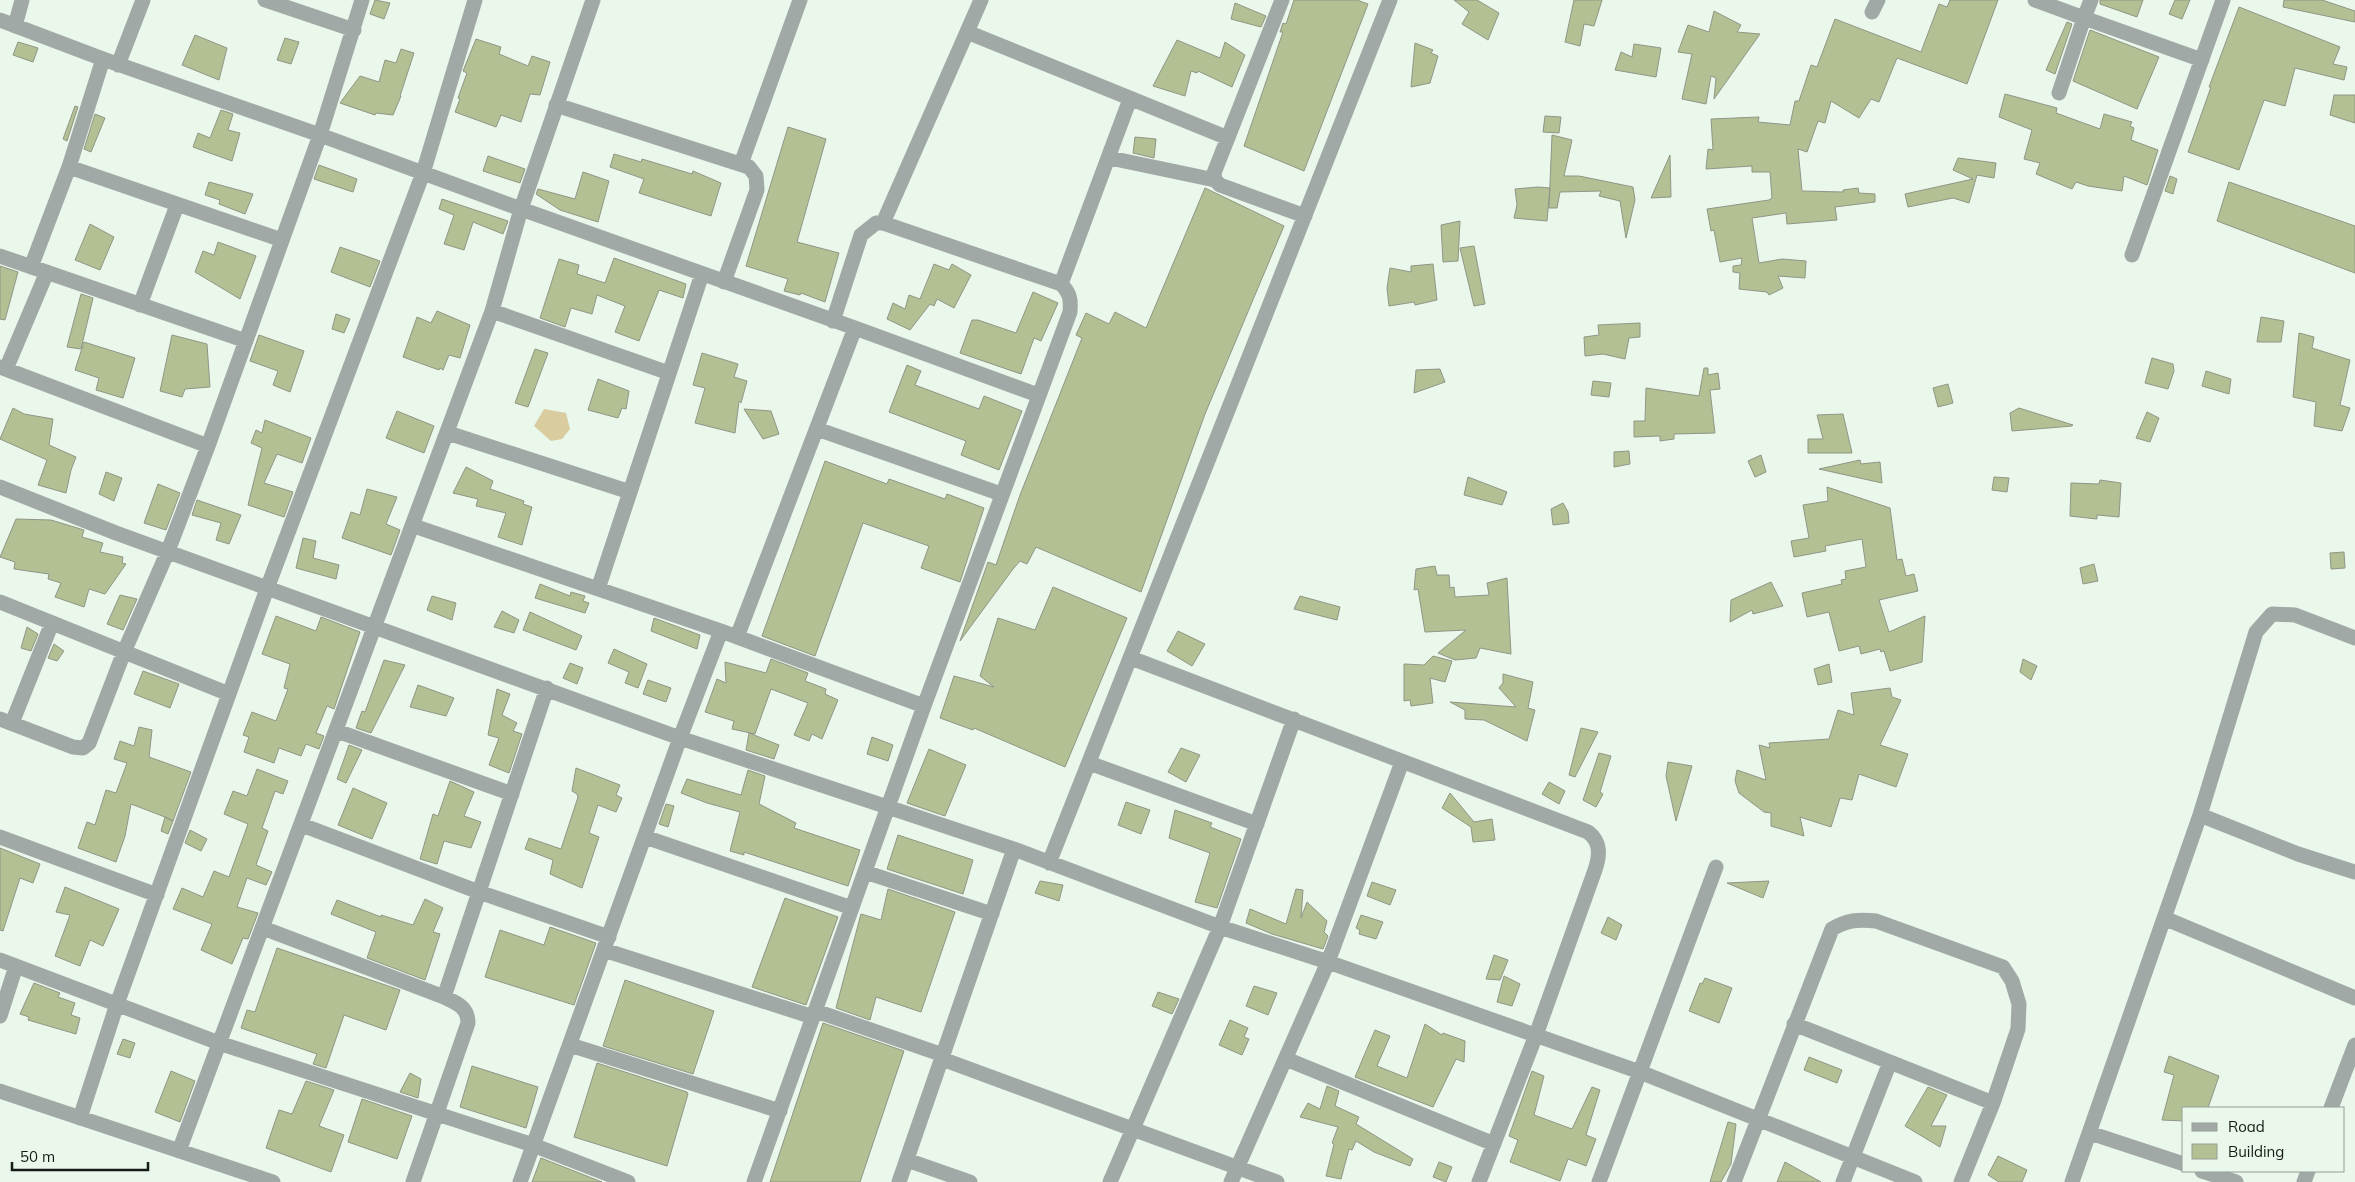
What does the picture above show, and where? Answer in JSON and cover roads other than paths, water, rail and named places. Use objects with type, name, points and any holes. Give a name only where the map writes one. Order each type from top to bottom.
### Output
[{"type":"street","points":[[15,26],[22,0]]},
{"type":"street","points":[[118,65],[143,0]]},
{"type":"street","points":[[265,0],[354,30]]},
{"type":"street","points":[[52,623],[6,721],[73,747],[83,748],[88,746],[124,652],[168,551],[208,446],[320,135],[362,0]]},
{"type":"street","points":[[80,1118],[117,1004],[268,586],[423,173],[475,0]]},
{"type":"street","points":[[179,1151],[414,526],[492,311],[521,209],[593,0]]},
{"type":"street","points":[[741,164],[800,0]]},
{"type":"street","points":[[883,223],[981,0]]},
{"type":"street","points":[[1215,180],[1214,173],[1282,0]]},
{"type":"street","points":[[1049,863],[1390,0]]},
{"type":"street","points":[[2035,0],[2202,60]]},
{"type":"street","points":[[2059,93],[2091,0]]},
{"type":"street","points":[[2132,255],[2223,0]]},
{"type":"street","points":[[0,20],[118,65],[320,135],[1038,395]]},
{"type":"street","points":[[967,32],[1228,138]]},
{"type":"street","points":[[31,267],[70,167],[103,59]]},
{"type":"street","points":[[1061,284],[1110,158],[1130,99]]},
{"type":"street","points":[[556,105],[749,167],[756,176],[757,190],[724,282]]},
{"type":"street","points":[[1110,158],[1215,180],[1220,185],[1305,216]]},
{"type":"street","points":[[70,167],[282,240]]},
{"type":"street","points":[[140,305],[177,205]]},
{"type":"street","points":[[754,1182],[924,706],[1070,312],[1071,299],[1067,290],[1061,284],[883,223],[876,224],[861,235],[833,321]]},
{"type":"street","points":[[0,256],[246,342]]},
{"type":"street","points":[[47,272],[3,368],[208,446]]},
{"type":"street","points":[[598,589],[702,274]]},
{"type":"street","points":[[492,311],[670,373]]},
{"type":"street","points":[[737,637],[855,328]]},
{"type":"street","points":[[817,429],[1002,494]]},
{"type":"street","points":[[448,433],[630,492]]},
{"type":"street","points":[[0,488],[680,738],[889,806],[1014,850],[1220,927],[1328,962],[1640,1072],[1915,1182]]},
{"type":"street","points":[[414,526],[721,631],[924,706]]},
{"type":"street","points":[[0,602],[230,694]]},
{"type":"street","points":[[2072,1182],[2200,815],[2256,632],[2272,614],[2295,615],[2355,638]]},
{"type":"street","points":[[520,1182],[680,738],[721,631]]},
{"type":"street","points":[[1130,658],[1588,832],[1594,837],[1598,845],[1599,857],[1595,870],[1536,1035],[1479,1182]]},
{"type":"street","points":[[444,997],[547,688]]},
{"type":"street","points":[[1110,1182],[1220,927],[1294,719]]},
{"type":"street","points":[[337,731],[512,794]]},
{"type":"street","points":[[1231,1182],[1328,962],[1402,762]]},
{"type":"street","points":[[1089,763],[1257,824]]},
{"type":"street","points":[[2200,815],[2298,854],[2355,872]]},
{"type":"street","points":[[302,825],[479,892],[606,943],[943,1057],[1277,1182]]},
{"type":"street","points":[[0,837],[157,895]]},
{"type":"street","points":[[645,837],[852,908]]},
{"type":"street","points":[[899,1182],[1014,850]]},
{"type":"street","points":[[1599,1182],[1716,867]]},
{"type":"street","points":[[865,872],[992,914]]},
{"type":"street","points":[[2164,918],[2355,998]]},
{"type":"street","points":[[1734,1182],[1832,929],[1844,922],[1860,919],[1876,922],[2003,968],[2012,981],[2019,1004],[2018,1028],[1993,1103],[1961,1182]]},
{"type":"street","points":[[263,928],[444,997],[460,1004],[465,1009],[468,1023],[413,1182]]},
{"type":"street","points":[[0,960],[219,1042],[533,1145],[628,1182]]},
{"type":"street","points":[[0,1016],[16,966]]},
{"type":"street","points":[[1794,1024],[1993,1103]]},
{"type":"street","points":[[570,1045],[780,1111]]},
{"type":"street","points":[[2331,1107],[2355,1046]]},
{"type":"street","points":[[1286,1059],[1494,1144]]},
{"type":"street","points":[[1843,1182],[1890,1062]]},
{"type":"street","points":[[0,1091],[179,1151],[251,1179],[273,1182]]},
{"type":"street","points":[[2090,1133],[2182,1163]]},
{"type":"street","points":[[907,1160],[970,1182]]},
{"type":"street","points":[[2205,1172],[2236,1182]]}]
